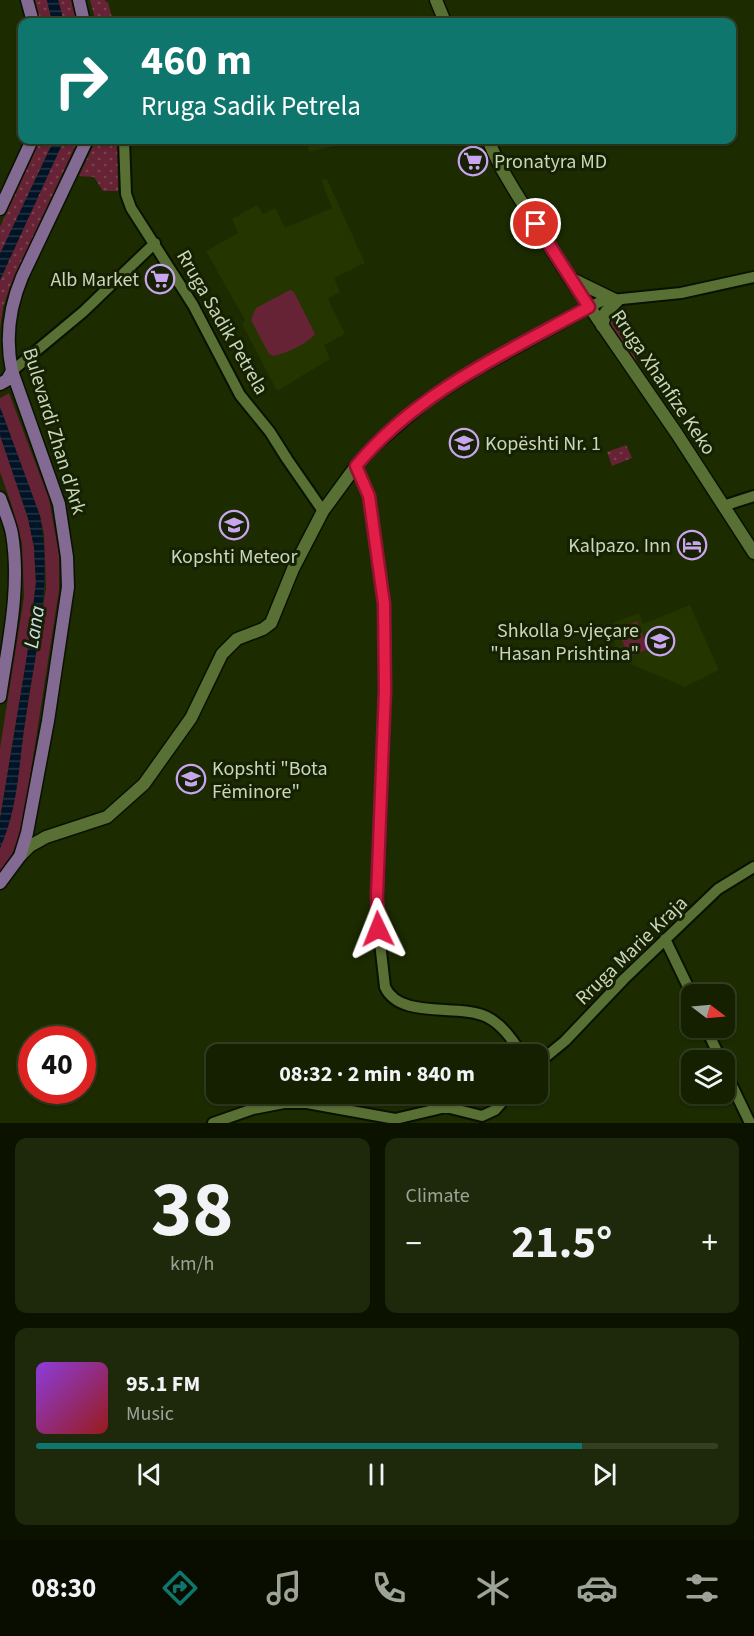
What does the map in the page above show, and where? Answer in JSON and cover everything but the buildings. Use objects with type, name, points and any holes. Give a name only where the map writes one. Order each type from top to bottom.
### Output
[{"type":"main road","points":[[27,0],[32,18]]},
{"type":"main road","points":[[79,0],[83,18]]},
{"type":"main road","points":[[436,0],[443,18]]},
{"type":"main road","points":[[0,209],[30,144]]},
{"type":"main road","name":"Bulevardi Zhan d'Ark","points":[[0,883],[20,856],[30,817],[68,587],[67,557],[59,504],[4,377],[11,308],[85,144]]},
{"type":"main road","name":"Rruga Xhanfize Keko","points":[[490,144],[516,193],[569,277],[677,434],[754,553]]},
{"type":"main road","points":[[569,277],[617,301],[606,312],[602,326]]},
{"type":"main road","points":[[20,856],[30,846],[46,837],[107,816],[144,784],[191,718],[222,654],[237,639],[263,629],[271,622],[293,569],[323,511],[356,466],[375,445],[426,400],[589,307]]},
{"type":"main road","points":[[0,498],[11,532],[15,584],[0,697]]},
{"type":"main road","points":[[30,817],[39,835],[46,837]]},
{"type":"street","name":"Rruga Sadik Petrela","points":[[124,144],[127,198],[199,315],[240,395],[270,432],[323,511]]},
{"type":"street","points":[[4,377],[83,312],[155,243]]},
{"type":"street","points":[[589,307],[602,302],[694,291],[754,277]]},
{"type":"street","points":[[356,466],[369,496],[384,604],[385,690],[377,916],[385,987],[391,998],[405,1004],[487,1017],[502,1029],[514,1044]]},
{"type":"street","points":[[723,506],[754,496]]},
{"type":"street","name":"Rruga Marie Kraja","points":[[548,1055],[565,1041],[665,939],[722,886],[754,867]]},
{"type":"street","points":[[665,939],[687,984]]},
{"type":"street","points":[[735,1092],[750,1123]]},
{"type":"street","points":[[213,1123],[264,1106],[281,1104]]},
{"type":"street","points":[[309,1104],[401,1120],[446,1107],[477,1116],[486,1116],[500,1104]]},
{"type":"shaded area","points":[[35,0],[47,0],[51,18],[39,18]]},
{"type":"shaded area","points":[[58,0],[71,0],[75,18],[63,18]]},
{"type":"shaded area","points":[[90,0],[108,2],[112,18],[95,18]]},
{"type":"shaded area","points":[[38,144],[52,144],[0,254],[0,227]]},
{"type":"shaded area","points":[[62,144],[76,144],[10,287],[3,307],[0,329],[0,280]]},
{"type":"shaded area","points":[[94,144],[117,144],[118,191],[103,191],[94,177],[79,176]]},
{"type":"shaded area","points":[[308,144],[342,144],[309,152]]},
{"type":"shaded area","points":[[327,179],[365,263],[334,278],[340,292],[328,299],[345,334],[324,345],[330,359],[277,391],[242,324],[245,320],[206,251],[238,233],[232,219],[257,205],[263,214],[275,208],[285,228],[332,208],[321,180]]},
{"type":"shaded area","points":[[290,290],[294,292],[315,334],[296,348],[273,356],[269,354],[251,320],[256,308]]},
{"type":"shaded area","points":[[628,310],[636,363],[607,324],[609,316]]},
{"type":"shaded area","points":[[9,393],[49,499],[59,555],[59,590],[22,829],[11,857],[0,874],[0,848],[10,819],[46,588],[44,534],[40,516],[0,407],[0,398]]},
{"type":"shaded area","points":[[0,435],[28,518],[34,547],[36,583],[27,656],[0,819],[0,748],[24,597],[22,543],[0,472]]},
{"type":"shaded area","points":[[626,445],[632,458],[612,466],[607,452]]},
{"type":"shaded area","name":"Shkolla 9-vjeçare \"Hasan Prishtina\"","points":[[690,605],[719,670],[685,687],[616,658],[613,623],[639,613],[643,624]]},
{"type":"shaded area","points":[[637,621],[648,649],[629,657],[618,630]]},
{"type":"water","points":[[47,0],[58,0],[63,18],[51,18]]},
{"type":"water","points":[[52,144],[62,144],[0,280],[0,254]]},
{"type":"water","name":"Lana","points":[[0,407],[40,516],[45,568],[38,645],[17,786],[11,818],[0,848],[0,819],[27,656],[36,583],[34,547],[28,518],[0,435]]},
{"type":"place","name":"Pronatyra MD","points":[[473,161]]},
{"type":"place","name":"Alb Market","points":[[160,279]]},
{"type":"place","name":"Kopështi Nr. 1","points":[[464,443]]},
{"type":"place","name":"Kopshti Meteor","points":[[234,525]]},
{"type":"place","name":"Kalpazo. Inn","points":[[692,545]]},
{"type":"place","name":"Shkolla 9-vjeçare \"Hasan Prishtina\"","points":[[660,641]]},
{"type":"place","name":"Kopshti \"Bota Fëminore\"","points":[[191,779]]},
{"type":"route","points":[[378,929],[377,896],[386,645],[384,604],[377,560],[375,527],[369,496],[356,466],[375,445],[426,400],[589,307],[536,224]]}]
